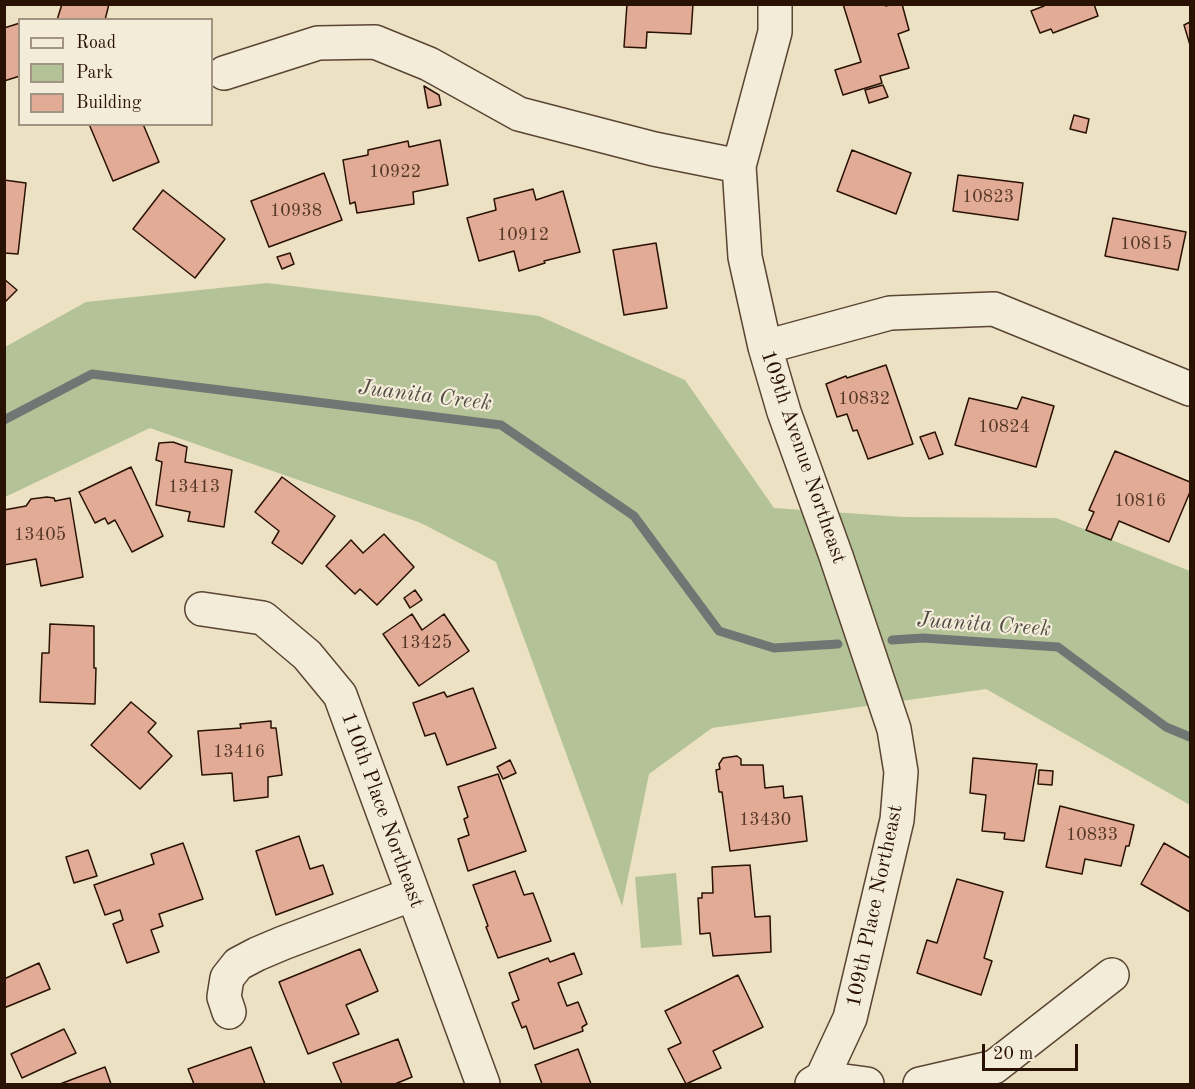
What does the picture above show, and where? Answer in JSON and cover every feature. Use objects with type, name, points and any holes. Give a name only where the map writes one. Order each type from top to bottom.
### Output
[{"type":"street","name":"109th Avenue Northeast","points":[[775,4],[775,32],[739,166],[745,257],[765,347],[784,412],[836,556],[894,729]]},
{"type":"street","points":[[224,73],[318,43],[375,42],[429,64],[519,114],[654,149],[739,166]]},
{"type":"street","points":[[765,347],[890,313],[994,309],[1191,390]]},
{"type":"street","name":"110th Place Northeast","points":[[202,609],[263,618],[308,655],[340,695],[483,1084]]},
{"type":"street","name":"109th Place Northeast","points":[[817,1081],[850,1018],[897,820],[902,772],[894,729]]},
{"type":"street","points":[[229,1012],[224,997],[227,978],[238,964],[283,942],[413,894]]},
{"type":"street","points":[[920,1084],[994,1067],[1112,975]]},
{"type":"street","points":[[817,1081],[867,1084]]},
{"type":"green space","points":[[267,283],[539,316],[685,380],[774,508],[904,517],[1056,518],[1190,571],[1190,805],[986,689],[712,728],[649,774],[622,906],[496,562],[421,523],[150,428],[5,497],[5,347],[86,302]]},
{"type":"green space","points":[[676,873],[682,945],[641,948],[635,877]]},
{"type":"building","points":[[62,4],[109,4],[106,18],[58,18]]},
{"type":"building","points":[[627,4],[693,4],[691,34],[647,32],[646,48],[624,47]]},
{"type":"building","points":[[843,4],[885,4],[886,6],[902,4],[909,30],[898,34],[909,68],[880,76],[882,83],[843,95],[835,70],[861,62]]},
{"type":"building","points":[[1044,4],[1094,4],[1098,16],[1053,33],[1051,29],[1040,33],[1031,11]]},
{"type":"building","points":[[1190,22],[1190,45],[1184,25]]},
{"type":"building","points":[[18,24],[18,77],[4,81],[4,28]]},
{"type":"building","points":[[883,85],[888,97],[869,103],[865,90]]},
{"type":"building","points":[[424,86],[439,95],[441,105],[428,108]]},
{"type":"building","points":[[1074,115],[1089,119],[1086,133],[1070,129]]},
{"type":"building","points":[[90,126],[144,126],[159,162],[113,181]]},
{"type":"building","points":[[440,140],[448,185],[413,192],[414,204],[357,213],[355,202],[350,204],[343,160],[368,155],[368,150],[408,141],[409,147]]},
{"type":"building","points":[[852,150],[911,173],[896,214],[837,191]]},
{"type":"building","points":[[324,173],[342,220],[269,247],[251,201]]},
{"type":"building","points":[[958,175],[1023,183],[1018,220],[953,211]]},
{"type":"building","points":[[4,180],[26,183],[18,254],[4,253]]},
{"type":"building","points":[[533,189],[536,200],[563,191],[580,252],[544,261],[545,263],[519,271],[514,251],[479,261],[467,218],[496,210],[494,199]]},
{"type":"building","points":[[163,190],[225,239],[195,278],[133,229]]},
{"type":"building","points":[[1113,218],[1186,232],[1178,270],[1105,256]]},
{"type":"building","points":[[656,243],[667,308],[624,315],[613,250]]},
{"type":"building","points":[[290,253],[294,264],[282,269],[277,257]]},
{"type":"building","points":[[4,279],[17,290],[4,303]]},
{"type":"building","points":[[886,365],[913,444],[868,459],[857,430],[853,431],[847,414],[837,417],[826,384]]},
{"type":"building","points":[[1022,397],[1054,406],[1036,467],[955,445],[969,398],[1017,409]]},
{"type":"building","points":[[935,432],[943,454],[929,459],[920,437]]},
{"type":"building","points":[[173,442],[187,447],[185,462],[232,470],[224,527],[188,521],[190,512],[156,505],[162,462],[156,460],[159,443]]},
{"type":"building","points":[[1115,451],[1190,482],[1190,492],[1169,542],[1119,521],[1111,540],[1086,530],[1094,512],[1089,510]]},
{"type":"building","points":[[131,467],[163,536],[132,552],[115,520],[108,524],[105,518],[95,523],[79,492]]},
{"type":"building","points":[[282,477],[335,516],[302,564],[272,543],[279,531],[255,512]]},
{"type":"building","points":[[54,498],[55,501],[70,498],[83,577],[41,586],[36,559],[4,565],[4,510],[26,506],[31,499]]},
{"type":"building","points":[[384,534],[414,567],[377,605],[360,589],[355,594],[326,566],[351,540],[363,553]]},
{"type":"building","points":[[415,590],[422,600],[410,608],[404,598]]},
{"type":"building","points":[[412,614],[422,630],[444,614],[469,651],[419,686],[383,634]]},
{"type":"building","points":[[50,624],[94,626],[95,704],[40,702],[42,653],[49,653]]},
{"type":"building","points":[[473,688],[496,748],[447,765],[435,733],[425,736],[413,703],[444,692],[447,697]]},
{"type":"building","points":[[131,702],[156,723],[148,732],[172,756],[140,789],[91,745]]},
{"type":"building","points":[[271,721],[271,728],[276,728],[282,775],[268,777],[268,797],[234,801],[232,773],[202,775],[198,731],[241,728],[240,724]]},
{"type":"building","points":[[737,756],[741,759],[741,765],[763,765],[765,788],[783,786],[784,798],[802,796],[807,841],[730,851],[722,792],[719,792],[716,770],[720,769],[719,764],[723,758]]},
{"type":"building","points":[[973,758],[1037,764],[1024,841],[1004,839],[1005,833],[982,831],[986,795],[970,793]]},
{"type":"building","points":[[510,760],[516,773],[503,779],[497,767]]},
{"type":"building","points":[[1039,770],[1053,771],[1052,785],[1038,784]]},
{"type":"building","points":[[498,774],[526,851],[468,871],[458,839],[469,835],[464,819],[468,817],[458,787]]},
{"type":"building","points":[[1060,806],[1134,825],[1121,866],[1085,859],[1082,874],[1046,867]]},
{"type":"building","points":[[299,836],[310,869],[323,865],[333,894],[276,915],[256,851]]},
{"type":"building","points":[[183,843],[203,899],[159,914],[163,926],[151,930],[159,952],[127,963],[113,924],[123,920],[120,910],[105,915],[94,885],[154,864],[151,854]]},
{"type":"building","points":[[1164,843],[1190,858],[1190,912],[1141,884]]},
{"type":"building","points":[[88,850],[97,876],[74,883],[66,857]]},
{"type":"building","points":[[750,865],[755,917],[770,916],[771,952],[713,956],[710,933],[700,934],[698,898],[702,898],[702,893],[713,893],[712,867]]},
{"type":"building","points":[[515,871],[524,895],[533,893],[551,941],[498,958],[473,885]]},
{"type":"building","points":[[957,879],[1003,892],[984,958],[992,961],[981,995],[917,973],[927,940],[937,943]]},
{"type":"building","points":[[360,949],[378,991],[346,1005],[359,1034],[308,1054],[279,982]]},
{"type":"building","points":[[574,953],[582,974],[558,983],[567,1006],[578,1002],[587,1024],[582,1027],[583,1031],[534,1049],[526,1026],[522,1028],[512,1003],[519,1000],[509,973],[548,958],[550,962]]},
{"type":"building","points":[[39,963],[50,989],[4,1008],[4,979]]},
{"type":"building","points":[[738,975],[763,1027],[713,1051],[721,1068],[686,1084],[668,1049],[681,1043],[665,1011]]},
{"type":"building","points":[[64,1029],[76,1053],[22,1078],[11,1054]]},
{"type":"building","points":[[398,1039],[412,1077],[395,1084],[342,1084],[333,1063]]},
{"type":"building","points":[[251,1047],[265,1084],[194,1084],[188,1069]]},
{"type":"building","points":[[578,1049],[591,1084],[542,1084],[535,1065]]},
{"type":"building","points":[[105,1067],[111,1084],[60,1084]]},
{"type":"waterway","name":"Juanita Creek","points":[[4,420],[92,374],[501,425],[634,516],[719,631],[774,648],[838,644]]},
{"type":"waterway","name":"Juanita Creek","points":[[892,640],[923,638],[1058,647],[1166,727],[1190,737]]}]
